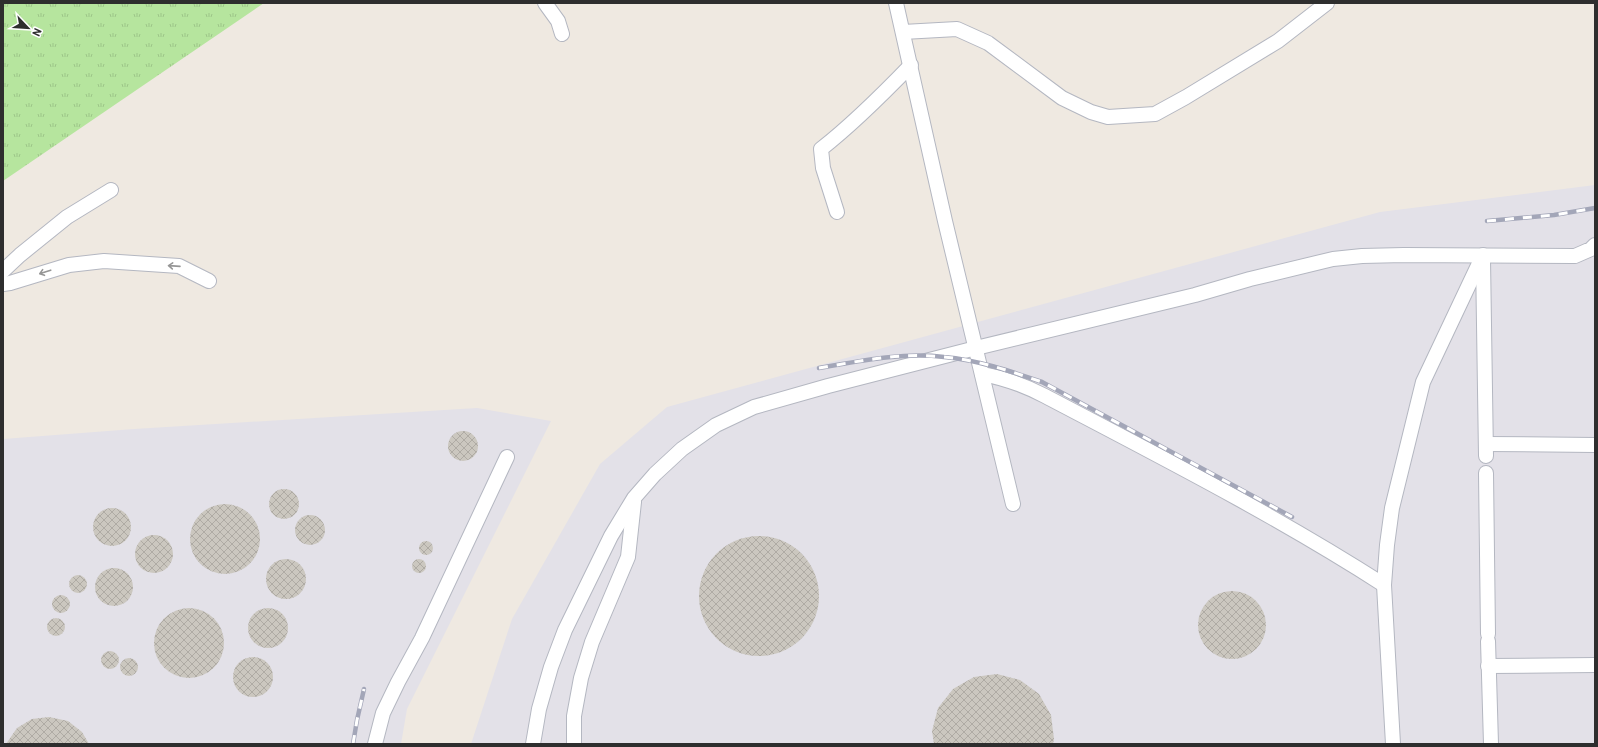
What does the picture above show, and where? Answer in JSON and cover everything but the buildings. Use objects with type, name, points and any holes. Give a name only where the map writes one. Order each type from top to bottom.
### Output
[{"type":"street","points":[[545,3],[558,21],[562,34]]},
{"type":"street","points":[[896,3],[945,221],[1013,504]]},
{"type":"street","points":[[903,32],[957,30],[988,44],[1062,98],[1091,112],[1108,117],[1155,114],[1186,97],[1278,41],[1327,3]]},
{"type":"street","points":[[837,212],[823,168],[821,149],[860,116],[910,65]]},
{"type":"street","points":[[3,271],[20,255],[67,217],[111,190]]},
{"type":"street","points":[[533,744],[539,709],[549,674],[565,630],[611,536],[634,498],[655,474],[682,449],[716,425],[754,406],[976,348],[1195,295],[1250,279],[1333,259],[1362,256],[1575,256],[1594,248]]},
{"type":"street","points":[[1483,255],[1486,450],[1595,445]]},
{"type":"street","points":[[1393,744],[1384,585],[1392,508],[1423,382],[1483,255]]},
{"type":"street","points":[[3,284],[70,265],[104,261],[179,266],[209,281]]},
{"type":"street","points":[[982,374],[1004,378],[1026,386],[1216,487],[1306,537],[1384,585]]},
{"type":"street","points":[[375,744],[383,713],[422,638],[507,457]]},
{"type":"street","points":[[1486,473],[1488,666],[1491,744]]},
{"type":"street","points":[[574,744],[574,716],[581,678],[592,642],[628,558],[634,498]]},
{"type":"street","points":[[1488,666],[1595,665]]},
{"type":"shaded area","points":[[1595,185],[1595,744],[471,744],[512,619],[600,464],[667,407],[1380,212]]},
{"type":"shaded area","points":[[477,408],[551,421],[407,709],[401,744],[3,744],[3,439],[134,429]]},
{"type":"green space","points":[[3,3],[264,3],[3,181]]},
{"type":"railway","points":[[1487,221],[1554,215],[1595,208]]},
{"type":"railway","points":[[819,368],[897,356],[928,356],[957,358],[1006,370],[1042,382],[1292,517]]},
{"type":"railway","points":[[353,744],[364,689]]}]
